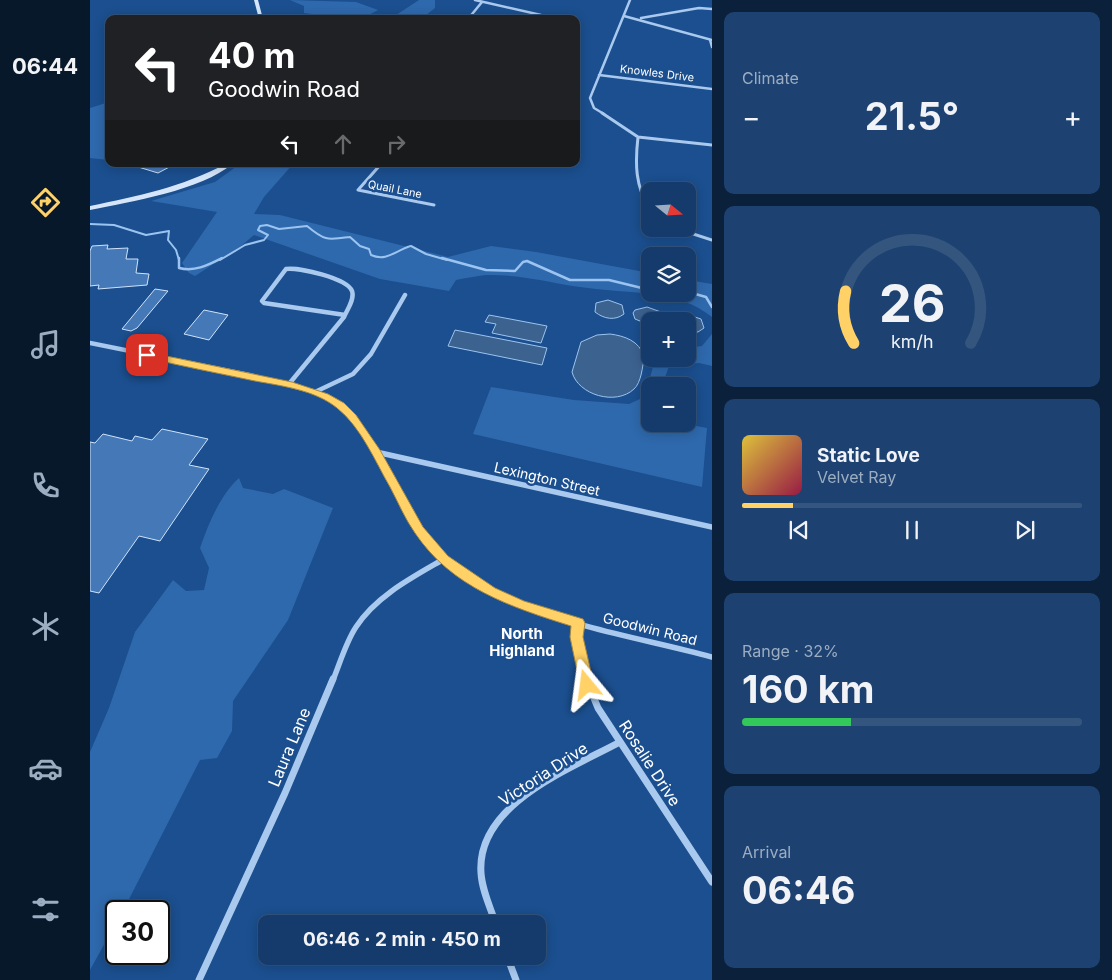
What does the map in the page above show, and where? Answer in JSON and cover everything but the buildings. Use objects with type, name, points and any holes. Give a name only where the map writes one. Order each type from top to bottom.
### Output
[{"type":"street","points":[[256,0],[260,15]]},
{"type":"street","points":[[474,0],[541,15]]},
{"type":"street","points":[[630,0],[590,98],[594,108],[638,137],[712,145]]},
{"type":"street","points":[[471,15],[482,2]]},
{"type":"street","points":[[641,18],[699,8],[712,9]]},
{"type":"street","points":[[624,16],[641,18],[711,40],[712,47]]},
{"type":"street","name":"Knowles Drive","points":[[599,74],[712,89]]},
{"type":"street","points":[[638,137],[637,177],[641,193]]},
{"type":"street","points":[[90,208],[199,180],[223,167]]},
{"type":"street","name":"Quail Lane","points":[[378,167],[358,190],[434,205]]},
{"type":"street","points":[[696,235],[712,240]]},
{"type":"street","points":[[290,384],[345,315],[352,296],[352,290],[347,285],[294,268],[286,269],[262,301],[268,305],[345,315]]},
{"type":"street","points":[[315,392],[353,374],[371,354],[405,295]]},
{"type":"street","name":"Goodwin Road","points":[[90,342],[290,384],[315,392],[333,401],[346,412],[376,452],[419,530],[444,559],[490,592],[521,605],[578,623],[712,658]]},
{"type":"street","name":"Lexington Street","points":[[376,452],[712,527]]},
{"type":"street","name":"Laura Lane","points":[[199,980],[284,793],[355,628],[364,615],[383,597],[444,559]]},
{"type":"street","name":"Rosalie Drive","points":[[578,623],[576,637],[587,685],[620,742],[712,882]]},
{"type":"street","name":"Victoria Drive","points":[[493,915],[482,883],[481,863],[497,820],[518,802],[558,776],[620,742]]},
{"type":"street","points":[[510,965],[516,980]]},
{"type":"shaded area","points":[[290,0],[356,2],[378,10],[369,15],[313,15],[304,13],[304,6]]},
{"type":"shaded area","points":[[419,0],[435,0],[435,8],[426,15],[396,15]]},
{"type":"shaded area","points":[[105,103],[105,160],[90,158],[90,108]]},
{"type":"shaded area","points":[[236,167],[290,167],[264,197],[254,214],[280,215],[448,257],[491,246],[536,252],[641,271],[641,293],[588,288],[499,275],[482,275],[456,280],[449,291],[380,279],[254,235],[241,246],[195,276],[189,273],[182,263],[217,212],[151,201],[215,182]]},
{"type":"shaded area","points":[[696,281],[712,284],[712,317],[686,302],[696,302]]},
{"type":"shaded area","points":[[608,300],[622,305],[624,314],[617,318],[610,318],[595,312],[596,303]]},
{"type":"shaded area","points":[[647,307],[661,312],[641,312],[641,321],[635,319],[633,313],[635,310]]},
{"type":"shaded area","points":[[489,315],[547,326],[541,343],[492,333],[496,324],[485,322]]},
{"type":"shaded area","points":[[696,317],[701,319],[704,328],[696,332]]},
{"type":"shaded area","points":[[455,330],[547,348],[542,365],[448,346]]},
{"type":"shaded area","points":[[610,334],[621,336],[631,340],[641,350],[642,367],[638,383],[634,389],[626,394],[618,397],[598,396],[582,387],[572,372],[581,342],[597,335]]},
{"type":"shaded area","points":[[712,334],[712,366],[696,363],[696,347],[702,346]]},
{"type":"shaded area","points":[[653,367],[669,367],[665,377],[650,377]]},
{"type":"shaded area","points":[[491,387],[574,400],[629,404],[641,397],[641,432],[696,432],[696,426],[707,428],[702,487],[473,434]]},
{"type":"shaded area","points":[[239,478],[243,488],[273,494],[284,489],[333,508],[288,620],[233,701],[232,731],[217,758],[200,760],[129,900],[105,900],[105,943],[90,970],[90,752],[109,708],[135,632],[173,580],[186,591],[204,590],[209,568],[200,548],[220,502]]},
{"type":"waterway","points":[[90,224],[114,225],[146,235],[169,231],[168,240],[176,250],[179,260]]},
{"type":"waterway","points":[[220,260],[245,245],[264,240],[268,235],[258,230],[260,226],[267,225],[279,229],[307,226],[322,237],[336,239],[350,237],[360,246],[369,249],[371,255],[377,257],[391,255],[411,246],[426,254],[447,260]]},
{"type":"waterway","points":[[179,260],[179,268],[190,269],[222,258]]},
{"type":"waterway","points":[[442,258],[486,270],[515,271],[523,262],[527,261],[570,280],[609,280],[641,288]]},
{"type":"waterway","points":[[696,294],[706,297],[712,307]]},
{"type":"district","name":"North Highland","points":[[522,642]]},
{"type":"route","points":[[147,355],[292,385],[324,396],[340,406],[353,418],[376,452],[419,530],[444,559],[490,592],[521,605],[578,623],[576,637],[587,685]]}]
